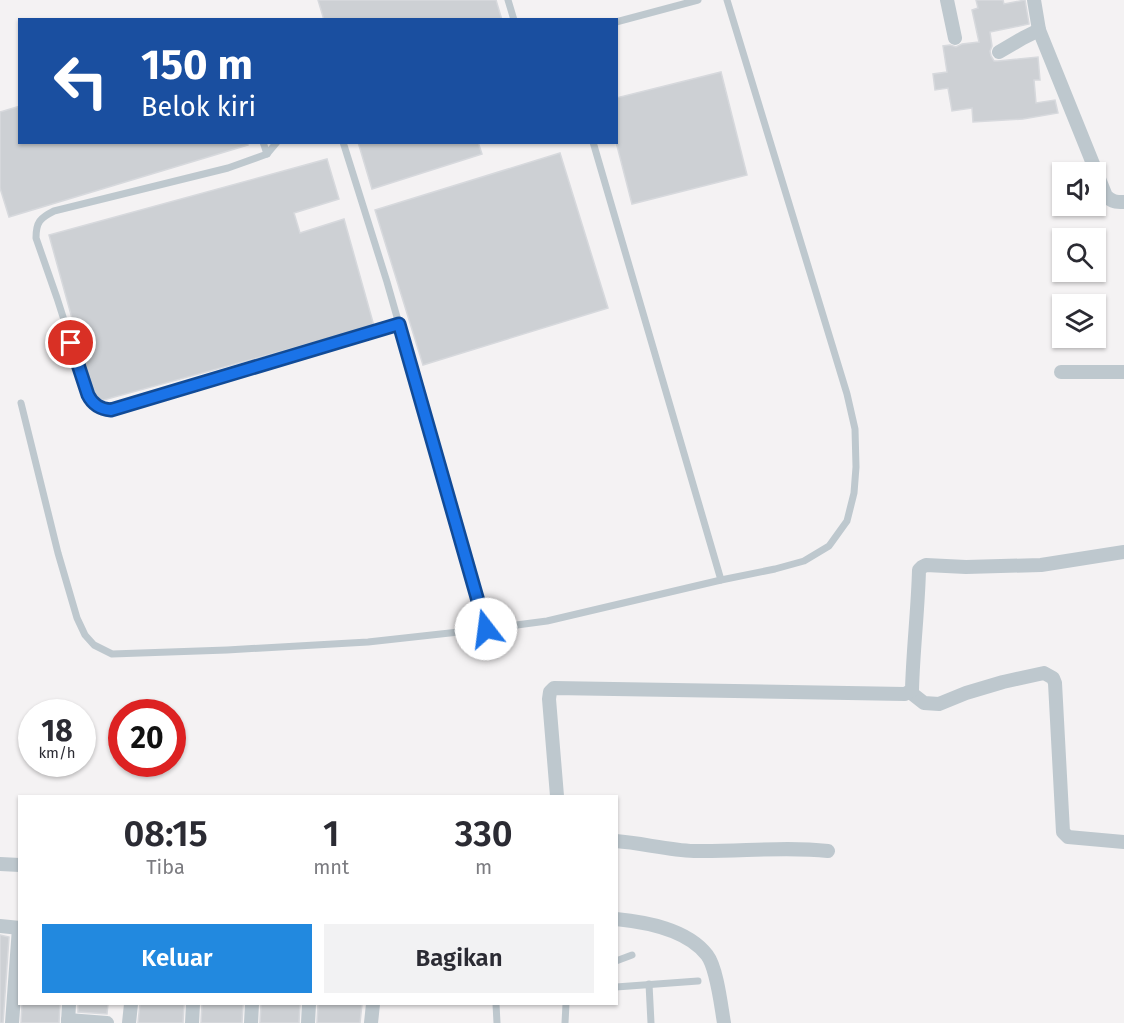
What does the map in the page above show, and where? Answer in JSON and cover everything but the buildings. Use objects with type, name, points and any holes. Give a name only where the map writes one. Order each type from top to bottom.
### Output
[{"type":"street","points":[[947,0],[955,38]]},
{"type":"street","points":[[1034,0],[1039,30],[1106,196],[1110,201],[1124,202]]},
{"type":"street","points":[[999,52],[1039,30]]},
{"type":"street","points":[[1061,372],[1124,372]]},
{"type":"street","points":[[557,795],[549,699],[550,692],[554,688],[905,694],[912,690],[919,570],[922,567],[926,565],[1041,566],[1124,552]]},
{"type":"street","points":[[910,692],[924,703],[939,704],[1003,682],[1044,674],[1053,678],[1063,832],[1068,837],[1124,842]]},
{"type":"street","points":[[618,841],[692,851],[766,849],[828,851]]},
{"type":"street","points":[[0,864],[18,865]]},
{"type":"street","points":[[618,919],[668,930],[690,940],[707,955],[713,968],[724,1023]]},
{"type":"street","points":[[0,926],[18,928]]},
{"type":"street","points":[[12,1023],[18,942]]},
{"type":"street","points":[[69,1005],[68,1022],[107,1023]]},
{"type":"street","points":[[129,1023],[131,1005]]},
{"type":"street","points":[[192,1023],[193,1005]]},
{"type":"street","points":[[250,1023],[252,1005]]},
{"type":"street","points":[[308,1023],[309,1005]]},
{"type":"street","points":[[371,1023],[373,1005]]},
{"type":"lane","points":[[508,0],[513,18]]},
{"type":"lane","points":[[618,21],[699,0]]},
{"type":"lane","points":[[21,403],[76,618],[85,635],[94,645],[112,654],[368,642],[547,621],[804,561],[829,546],[847,521],[854,493],[855,429],[847,394],[727,0]]},
{"type":"lane","points":[[264,144],[267,154]]},
{"type":"lane","points":[[275,144],[267,154],[228,168],[54,211],[39,221],[36,238],[92,403],[106,410],[118,409],[399,324]]},
{"type":"lane","points":[[344,144],[399,324],[486,629]]},
{"type":"lane","points":[[594,144],[721,580]]},
{"type":"lane","points":[[618,960],[632,956]]},
{"type":"lane","points":[[618,987],[698,981]]},
{"type":"lane","points":[[649,984],[651,1023]]},
{"type":"lane","points":[[496,1005],[497,1023]]},
{"type":"lane","points":[[565,1023],[566,1005]]},
{"type":"route","points":[[71,343],[92,403],[111,410],[399,324],[486,629]]}]
